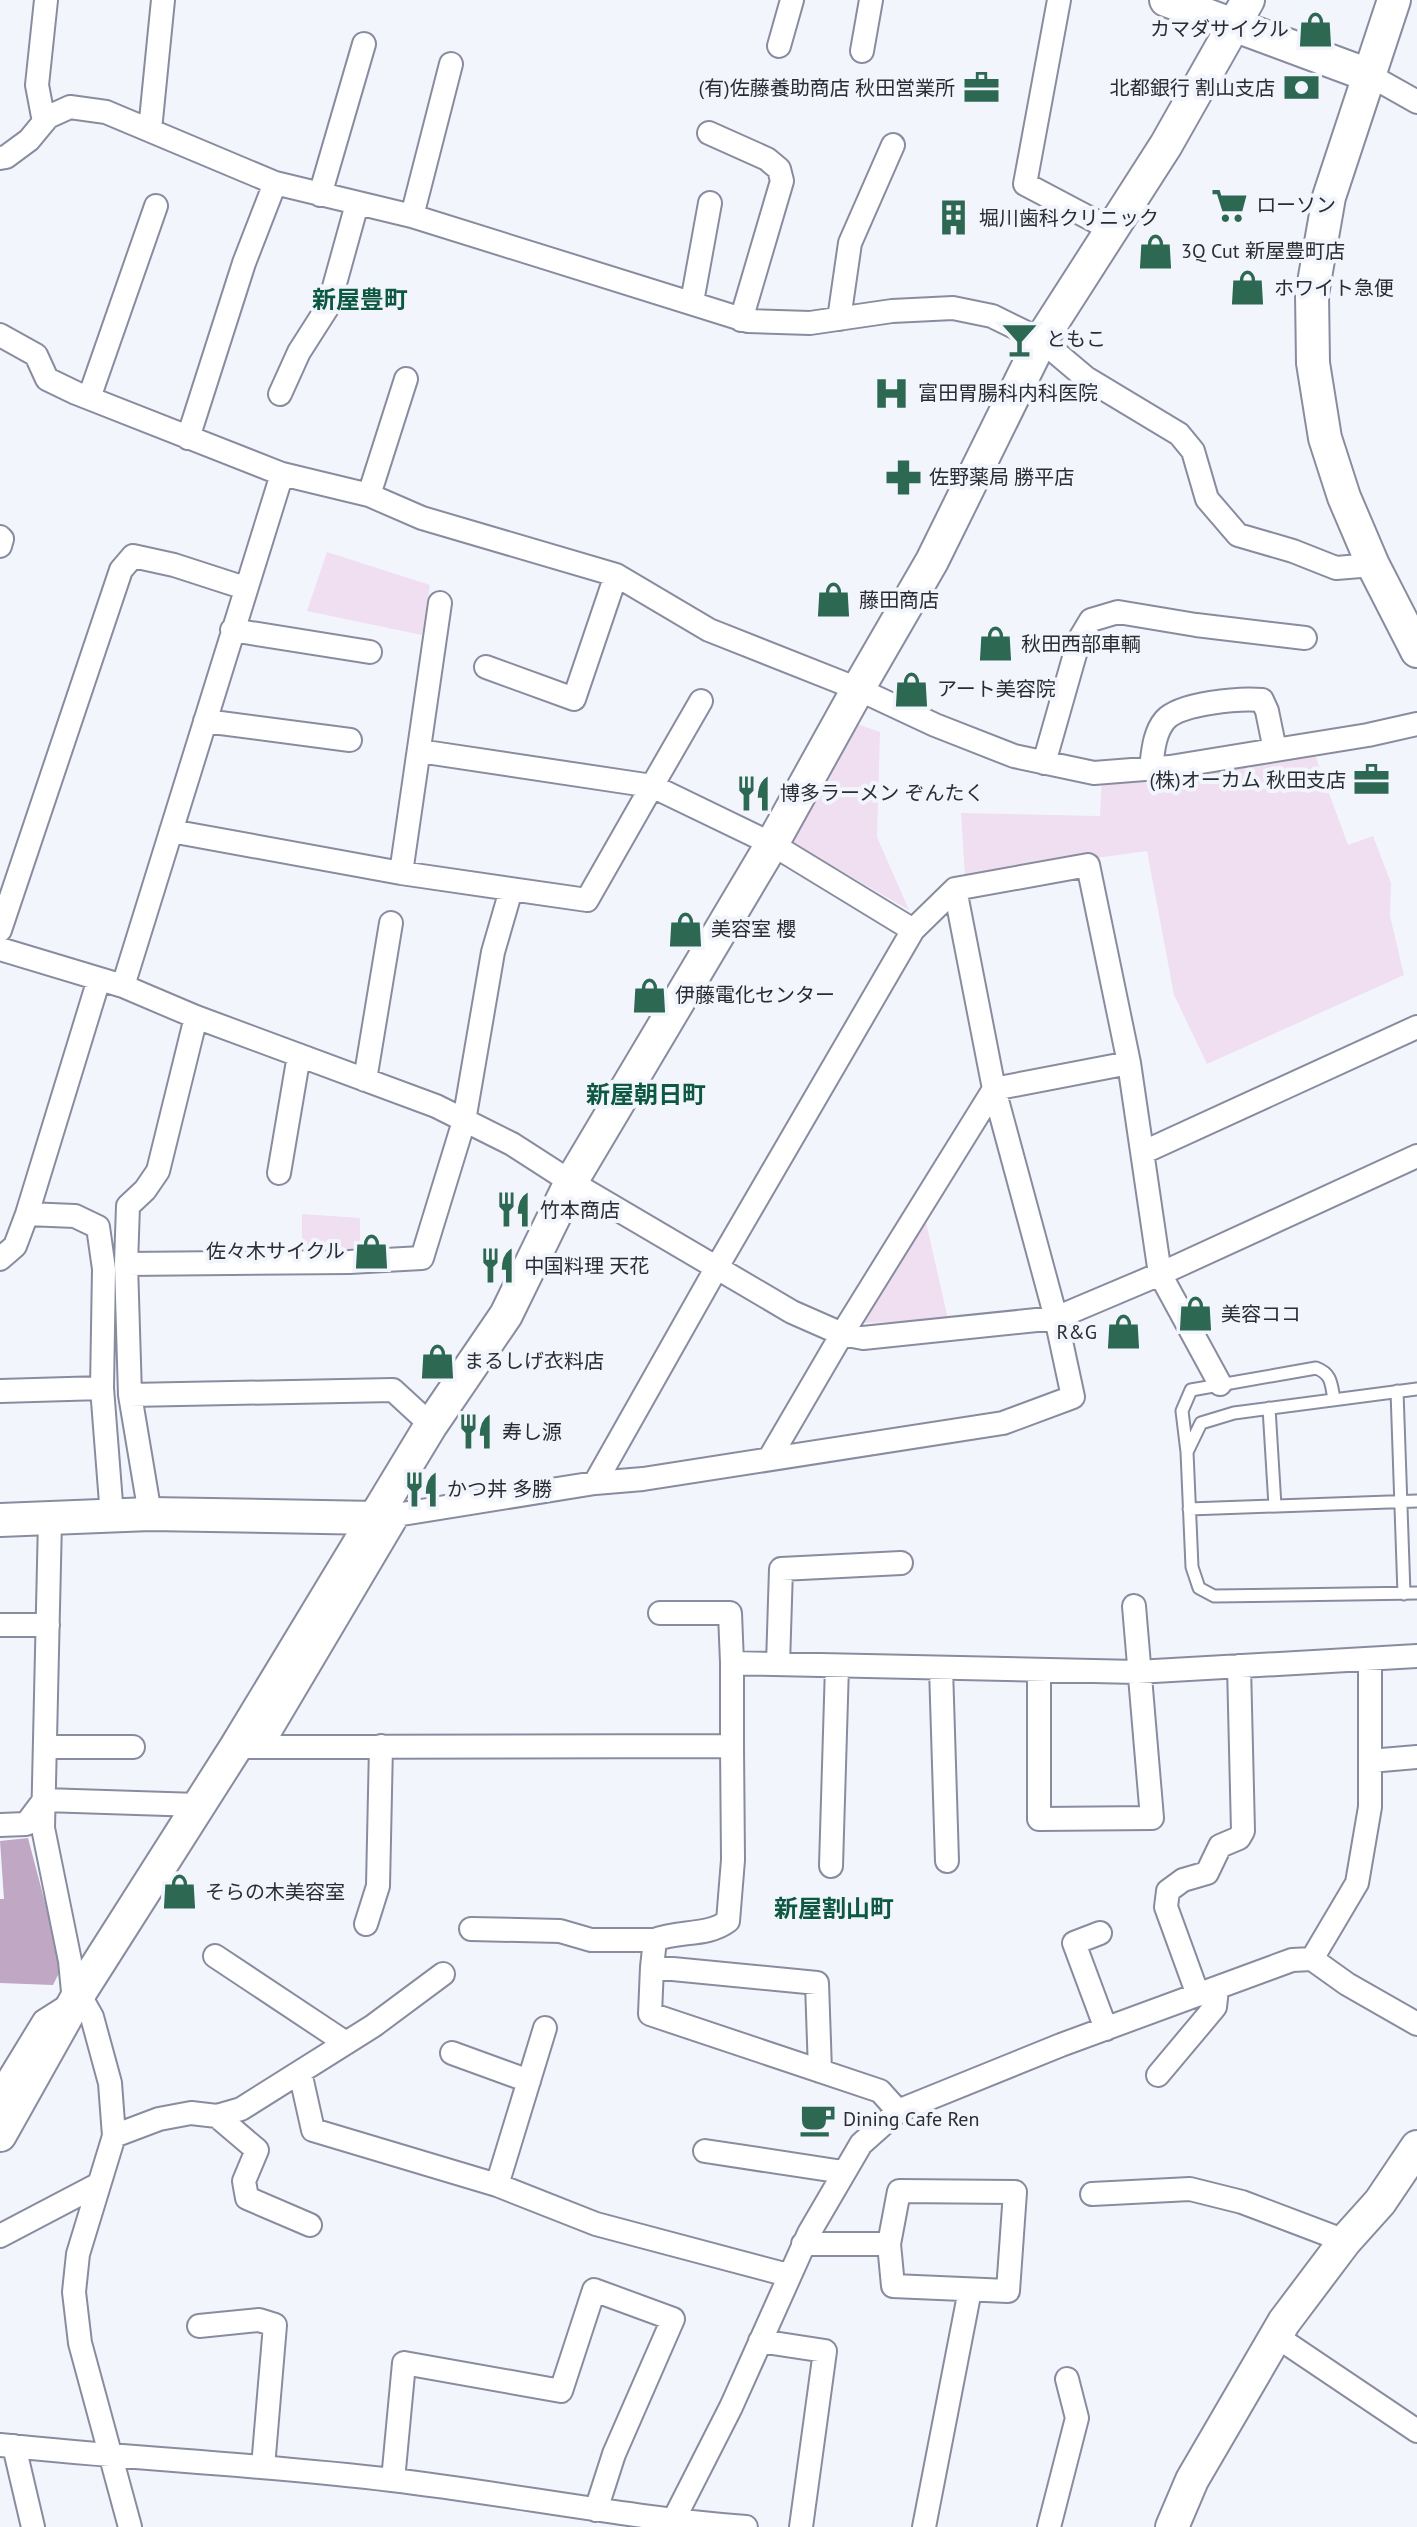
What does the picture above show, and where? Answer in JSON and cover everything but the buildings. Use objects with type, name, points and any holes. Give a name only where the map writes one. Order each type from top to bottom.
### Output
[{"type":"street","points":[[44,122],[37,85],[46,0]]},
{"type":"street","points":[[150,130],[163,0]]},
{"type":"street","points":[[779,46],[792,0]]},
{"type":"street","points":[[862,51],[871,0]]},
{"type":"street","points":[[1059,0],[1025,184],[1112,230]]},
{"type":"street","points":[[1166,0],[1241,12],[1417,102]]},
{"type":"street","points":[[1394,0],[1329,197],[1312,294],[1313,363],[1325,438],[1344,497],[1373,565],[1417,651]]},
{"type":"street","points":[[0,2135],[76,1998],[198,1805],[249,1747],[388,1516],[431,1425],[506,1315],[571,1182],[772,844],[932,561],[1041,340],[1166,145],[1241,12]]},
{"type":"street","points":[[320,195],[364,44]]},
{"type":"street","points":[[412,216],[451,64]]},
{"type":"street","points":[[0,158],[29,140],[48,117],[70,107],[106,112],[275,183],[412,216],[741,320],[810,323],[892,311],[953,308],[992,316],[1041,340],[1086,378],[1179,434],[1193,451],[1207,499],[1238,535],[1336,568],[1373,565]]},
{"type":"street","points":[[709,133],[767,159],[779,169],[782,181],[741,320]]},
{"type":"street","points":[[839,319],[850,243],[893,145]]},
{"type":"street","points":[[188,438],[244,263],[275,183]]},
{"type":"street","points":[[692,302],[710,203]]},
{"type":"street","points":[[280,394],[299,352],[329,305],[357,204]]},
{"type":"street","points":[[89,398],[156,206]]},
{"type":"street","points":[[0,335],[36,355],[47,379],[89,398],[282,474],[369,495],[422,518],[616,575],[709,630],[1014,756],[1094,773],[1275,750],[1417,724]]},
{"type":"street","points":[[369,495],[406,379]]},
{"type":"street","points":[[123,986],[282,474]]},
{"type":"street","points":[[0,537],[0,546]]},
{"type":"street","points":[[0,930],[121,570],[133,556],[174,565],[245,588]]},
{"type":"street","points":[[486,667],[574,699],[616,575]]},
{"type":"street","points":[[401,873],[440,603]]},
{"type":"street","points":[[1044,763],[1079,640],[1091,620],[1118,612],[1305,638]]},
{"type":"street","points":[[232,630],[370,652]]},
{"type":"street","points":[[1151,768],[1154,743],[1165,720],[1181,708],[1247,699],[1262,700],[1275,750]]},
{"type":"street","points":[[171,831],[401,873],[587,900],[701,701]]},
{"type":"street","points":[[205,721],[350,740]]},
{"type":"street","points":[[419,751],[652,786],[772,844],[913,930]]},
{"type":"street","points":[[595,1483],[913,930],[955,889],[1088,865],[1129,1063],[1160,1274],[1220,1384]]},
{"type":"street","points":[[0,1520],[150,1514],[388,1516],[1003,1423],[1073,1397],[1056,1318],[994,1089],[955,889]]},
{"type":"street","points":[[126,1264],[349,1262],[422,1258],[464,1121],[493,952],[511,890]]},
{"type":"street","points":[[365,1080],[391,923]]},
{"type":"street","points":[[0,949],[123,986],[196,1017],[436,1106],[512,1144],[792,1312],[842,1334],[863,1338],[1056,1318],[1160,1274],[1417,1156]]},
{"type":"street","points":[[0,1259],[15,1246],[27,1214],[99,979]]},
{"type":"street","points":[[150,1514],[130,1395],[126,1264],[128,1206],[145,1190],[158,1171],[196,1017]]},
{"type":"street","points":[[1144,1152],[1417,1027]]},
{"type":"street","points":[[279,1173],[299,1055]]},
{"type":"street","points":[[769,1459],[842,1334],[994,1089],[1129,1063]]},
{"type":"street","points":[[27,1214],[75,1216],[98,1227],[104,1269],[102,1388],[107,1420],[112,1516]]},
{"type":"street","points":[[0,1391],[102,1388]]},
{"type":"street","points":[[130,1395],[393,1390],[431,1425]]},
{"type":"street","points":[[50,1520],[45,1841],[76,1998],[92,2017],[110,2083],[114,2136],[78,2254],[74,2292],[80,2343],[130,2527]]},
{"type":"street","points":[[778,1664],[781,1569],[901,1563]]},
{"type":"street","points":[[1039,1670],[1039,1819],[1152,1818],[1137,1672],[1134,1606]]},
{"type":"street","points":[[471,1929],[560,1931],[591,1940],[655,1940],[666,1935],[718,1929],[728,1921],[733,1860],[730,1613],[660,1613]]},
{"type":"street","points":[[0,1625],[48,1625]]},
{"type":"street","points":[[732,1663],[1137,1672],[1417,1656]]},
{"type":"street","points":[[1312,1959],[1357,1883],[1370,1807],[1370,1659]]},
{"type":"street","points":[[831,1866],[837,1666]]},
{"type":"street","points":[[1158,2075],[1215,2007],[1166,1907],[1168,1891],[1183,1880],[1207,1873],[1220,1846],[1239,1838],[1243,1831],[1239,1666]]},
{"type":"street","points":[[941,1668],[947,1861]]},
{"type":"street","points":[[366,1924],[378,1886],[381,1746]]},
{"type":"street","points":[[249,1747],[732,1746]]},
{"type":"street","points":[[46,1747],[133,1747]]},
{"type":"street","points":[[1370,1761],[1417,1757]]},
{"type":"street","points":[[44,1800],[198,1805]]},
{"type":"street","points":[[0,1825],[26,1824],[44,1800]]},
{"type":"street","points":[[1100,1933],[1074,1943],[1106,2029]]},
{"type":"street","points":[[655,1940],[650,2014],[880,2091],[898,2111]]},
{"type":"street","points":[[215,1956],[346,2043]]},
{"type":"street","points":[[672,2524],[731,2407],[803,2244],[861,2144],[898,2111],[1292,1960],[1312,1959],[1347,1984],[1417,2024]]},
{"type":"street","points":[[652,1967],[817,1983],[820,2071]]},
{"type":"street","points":[[114,2136],[159,2119],[191,2113],[217,2116],[241,2109],[346,2043],[443,1974]]},
{"type":"street","points":[[0,2093],[44,2021],[76,1998]]},
{"type":"street","points":[[497,2185],[545,2028]]},
{"type":"street","points":[[452,2053],[529,2081]]},
{"type":"street","points":[[300,2072],[313,2130],[497,2185],[596,2224],[788,2275]]},
{"type":"street","points":[[217,2116],[257,2150],[244,2181],[247,2198],[310,2225]]},
{"type":"street","points":[[1172,2527],[1192,2480],[1276,2336],[1345,2241],[1380,2202],[1417,2147]]},
{"type":"street","points":[[705,2151],[843,2172]]},
{"type":"street","points":[[0,2236],[99,2184]]},
{"type":"street","points":[[1092,2194],[1190,2189],[1242,2202],[1345,2241]]},
{"type":"street","points":[[899,2191],[1015,2192],[1008,2291],[893,2286],[889,2244],[899,2191]]},
{"type":"street","points":[[803,2244],[889,2244]]},
{"type":"street","points":[[393,2480],[404,2363],[561,2391],[594,2290],[673,2319],[614,2454],[596,2510]]},
{"type":"street","points":[[924,2527],[970,2290]]},
{"type":"street","points":[[199,2326],[259,2320],[275,2325],[263,2467]]},
{"type":"street","points":[[1276,2336],[1417,2431]]},
{"type":"street","points":[[760,2341],[825,2351],[801,2527]]},
{"type":"street","points":[[1049,2527],[1077,2418],[1067,2379]]},
{"type":"street","points":[[33,2527],[7,2445],[393,2480],[672,2524],[746,2527]]},
{"type":"lane","points":[[1334,1399],[1326,1372],[1316,1368],[1191,1390],[1182,1411],[1192,1567],[1199,1588],[1214,1596],[1417,1593]]},
{"type":"lane","points":[[1187,1452],[1201,1423],[1234,1413],[1417,1389]]},
{"type":"lane","points":[[1397,1391],[1404,1594]]},
{"type":"lane","points":[[1269,1408],[1275,1506]]},
{"type":"lane","points":[[1189,1509],[1417,1501]]},
{"type":"shaded area","points":[[327,552],[430,585],[422,635],[307,611]]},
{"type":"shaded area","points":[[854,723],[880,732],[877,837],[909,910],[789,841]]},
{"type":"shaded area","points":[[1314,752],[1348,845],[1373,836],[1391,883],[1390,916],[1404,975],[1207,1064],[1174,995],[1147,851],[965,876],[961,813],[1100,816],[1102,779],[1159,781]]},
{"type":"shaded area","points":[[302,1214],[360,1218],[360,1257],[302,1256]]},
{"type":"shaded area","points":[[925,1218],[948,1319],[865,1323],[860,1316]]},
{"type":"shaded area","points":[[28,1838],[62,1967],[53,1985],[0,1983],[0,1899],[4,1899],[0,1841]]},
{"type":"place","name":"カマダサイクル","points":[[1315,29]]},
{"type":"place","name":"(有)佐藤養助商店 秋田営業所","points":[[981,88]]},
{"type":"place","name":"北都銀行 割山支店","points":[[1301,88]]},
{"type":"place","name":"ローソン","points":[[1230,205]]},
{"type":"place","name":"堀川歯科クリニック","points":[[953,218]]},
{"type":"place","name":"3Q Cut 新屋豊町店","points":[[1155,251]]},
{"type":"place","name":"ホワイト急便","points":[[1248,288]]},
{"type":"place","name":"ともこ","points":[[1020,339]]},
{"type":"place","name":"富田胃腸科内科医院","points":[[892,393]]},
{"type":"place","name":"佐野薬局 勝平店","points":[[903,477]]},
{"type":"place","name":"藤田商店","points":[[833,600]]},
{"type":"place","name":"秋田西部車輌","points":[[995,644]]},
{"type":"place","name":"アート美容院","points":[[911,689]]},
{"type":"place","name":"(株)オーカム 秋田支店","points":[[1372,780]]},
{"type":"place","name":"博多ラーメン ぞんたく","points":[[754,793]]},
{"type":"place","name":"美容室 櫻","points":[[685,929]]},
{"type":"place","name":"伊藤電化センター","points":[[649,995]]},
{"type":"place","name":"竹本商店","points":[[514,1210]]},
{"type":"place","name":"佐々木サイクル","points":[[371,1251]]},
{"type":"place","name":"中国料理 天花","points":[[498,1266]]},
{"type":"place","name":"美容ココ","points":[[1195,1314]]},
{"type":"place","name":"R&G","points":[[1123,1332]]},
{"type":"place","name":"まるしげ衣料店","points":[[438,1361]]},
{"type":"place","name":"寿し源","points":[[476,1432]]},
{"type":"place","name":"かつ丼 多勝","points":[[421,1489]]},
{"type":"place","name":"そらの木美容室","points":[[179,1892]]},
{"type":"place","name":"Dining Cafe Ren","points":[[817,2119]]},
{"type":"district","name":"新屋豊町","points":[[360,299]]},
{"type":"district","name":"新屋朝日町","points":[[646,1094]]},
{"type":"district","name":"新屋割山町","points":[[834,1908]]}]
